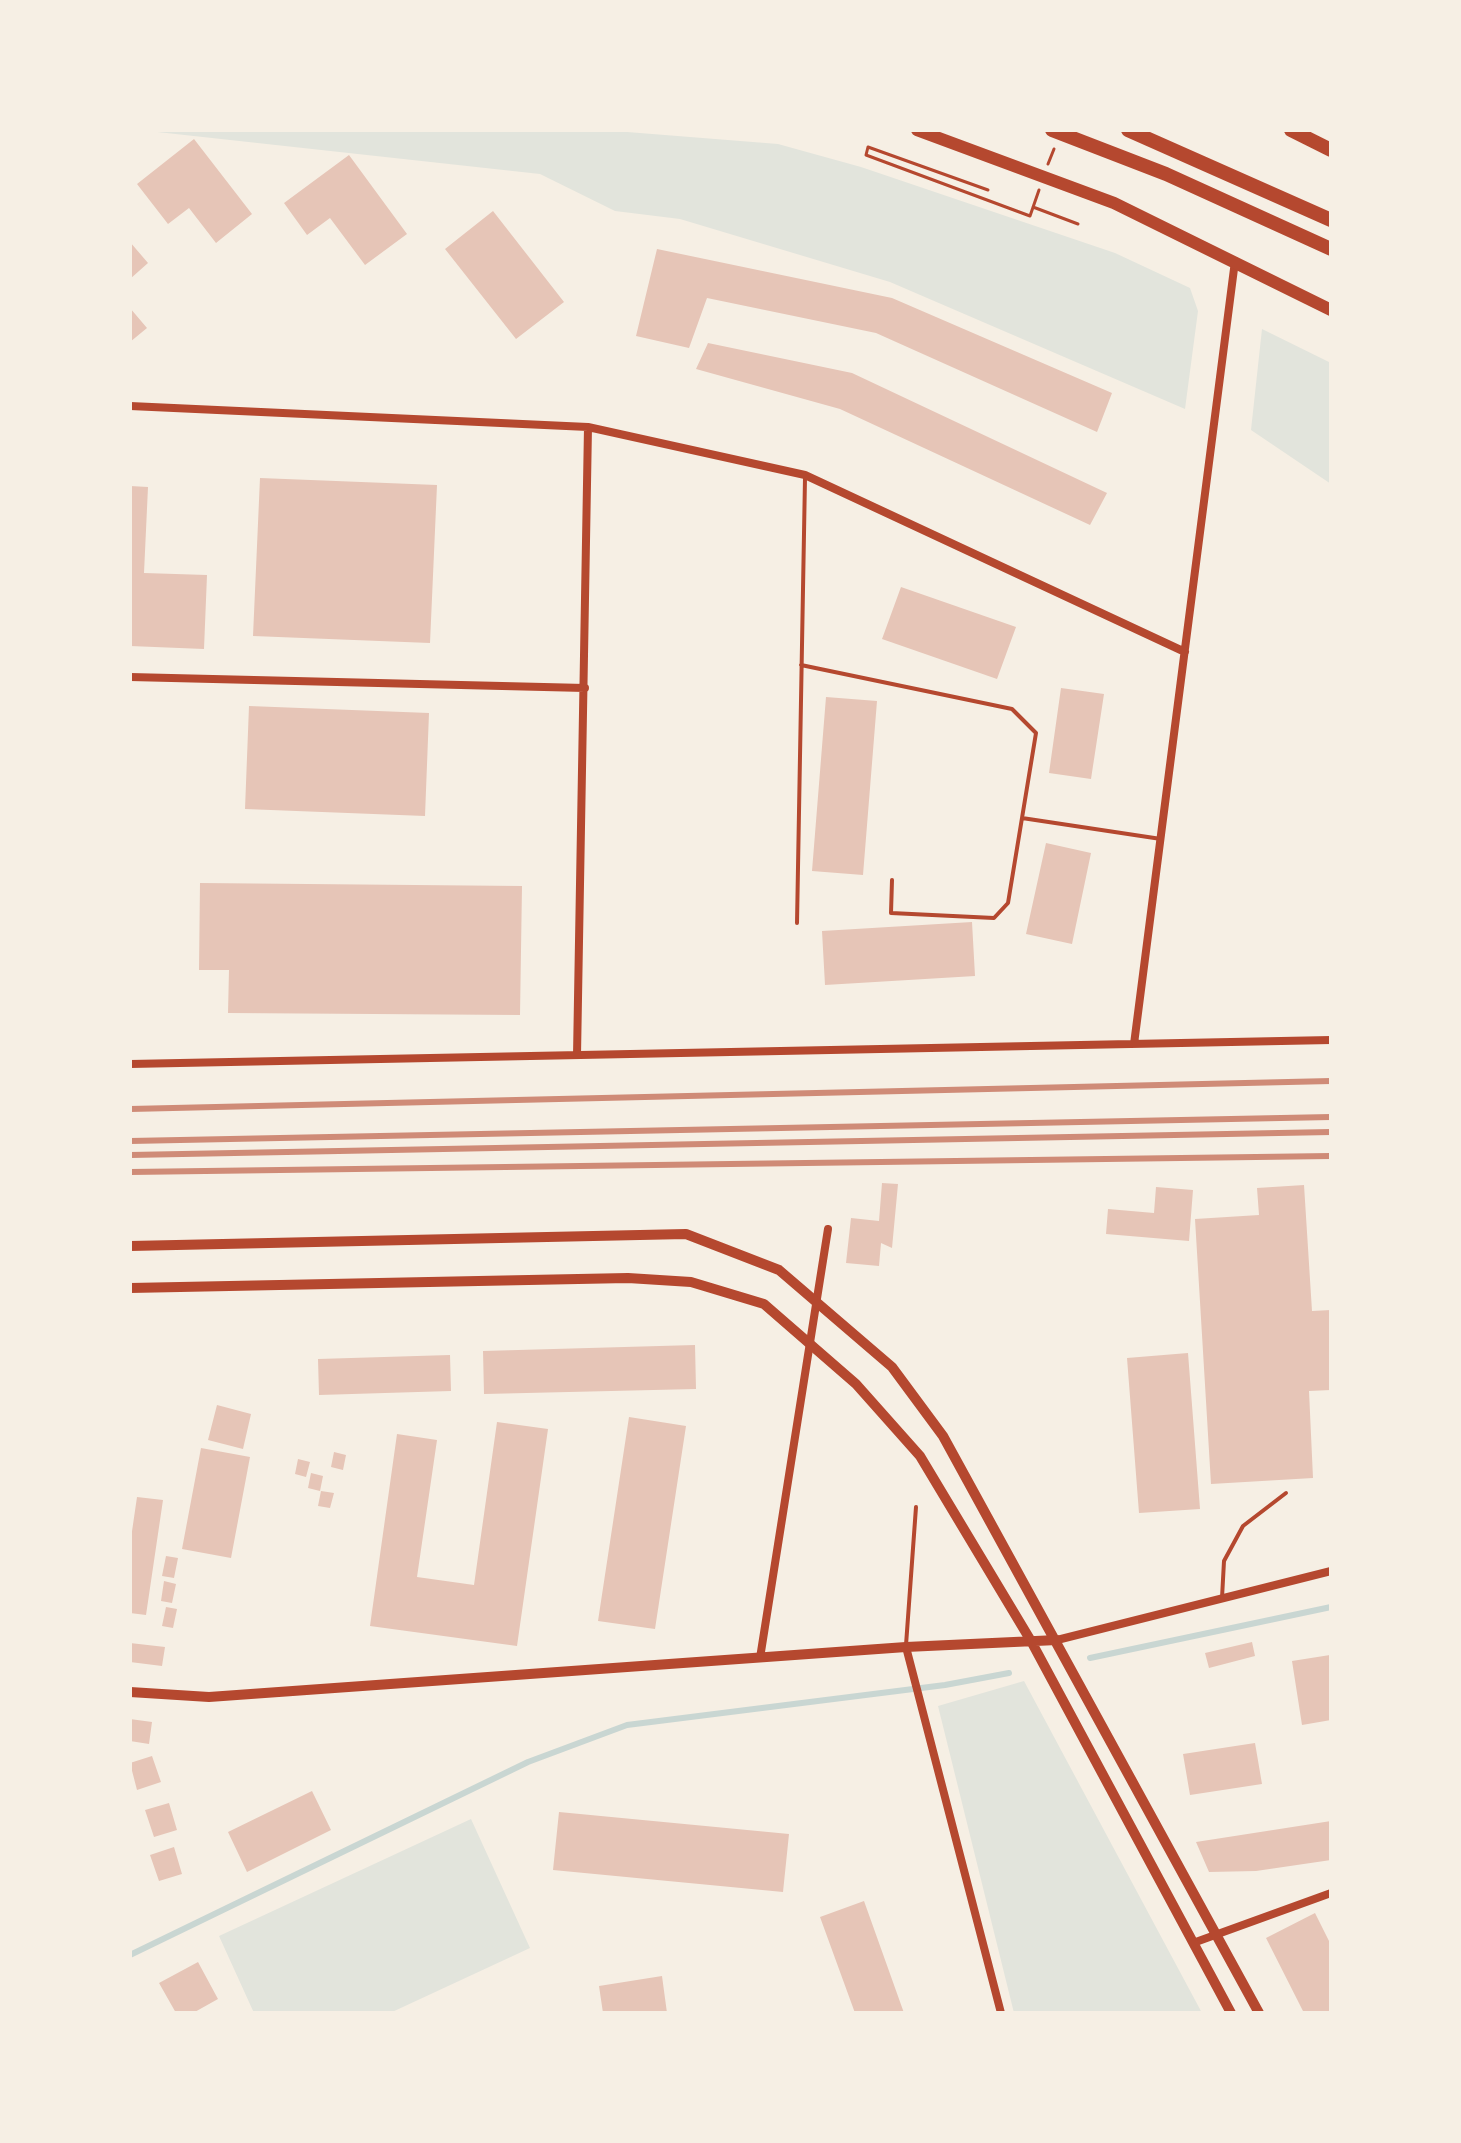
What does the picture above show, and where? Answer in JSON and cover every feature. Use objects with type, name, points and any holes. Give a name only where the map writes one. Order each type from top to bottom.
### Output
[{"type":"highway","points":[[1128,130],[1331,220]]},
{"type":"highway","points":[[1291,130],[1331,150]]},
{"type":"highway","points":[[1054,136],[1166,174],[1331,249]]},
{"type":"main road","points":[[917,130],[1114,203],[1331,310]]},
{"type":"street","points":[[1134,1044],[1235,260]]},
{"type":"street","points":[[130,406],[588,427],[805,475],[1185,652]]},
{"type":"street","points":[[577,1055],[588,427]]},
{"type":"street","points":[[130,677],[585,688]]},
{"type":"street","points":[[130,1064],[1331,1040]]},
{"type":"street","points":[[760,1658],[828,1229]]},
{"type":"street","points":[[130,1246],[686,1234],[779,1270],[816,1306],[892,1367],[943,1436],[1259,2013]]},
{"type":"street","points":[[130,1288],[628,1278],[691,1282],[764,1304],[856,1384],[920,1456],[1031,1641],[1231,2013]]},
{"type":"street","points":[[130,1692],[209,1697],[906,1647],[1057,1640],[1331,1571]]},
{"type":"street","points":[[906,1647],[1001,2013]]},
{"type":"street","points":[[1193,1943],[1216,1932],[1331,1893]]},
{"type":"lane","points":[[797,923],[805,475]]},
{"type":"lane","points":[[801,665],[1012,709],[1036,733],[1008,903],[994,918],[891,913],[892,880]]},
{"type":"lane","points":[[1022,818],[1161,839]]},
{"type":"lane","points":[[1222,1598],[1224,1561],[1243,1526],[1286,1493]]},
{"type":"lane","points":[[906,1647],[916,1507]]},
{"type":"path","points":[[1047,169],[1054,136]]},
{"type":"path","points":[[988,190],[868,147],[866,155],[1030,216],[1042,182]]},
{"type":"path","points":[[1033,207],[1078,224]]},
{"type":"shaded area","points":[[139,130],[602,130],[778,144],[861,167],[1115,253],[1190,288],[1198,311],[1185,409],[890,282],[680,219],[615,211],[540,174]]},
{"type":"shaded area","points":[[1262,329],[1331,363],[1331,484],[1251,430]]},
{"type":"shaded area","points":[[1024,1681],[1202,2013],[1014,2013],[938,1706]]},
{"type":"shaded area","points":[[471,1819],[530,1948],[390,2013],[254,2013],[219,1936]]},
{"type":"building","points":[[194,139],[252,214],[216,243],[189,208],[168,224],[137,184]]},
{"type":"building","points":[[349,155],[407,234],[365,265],[330,218],[307,235],[284,203]]},
{"type":"building","points":[[493,211],[564,302],[516,339],[445,249]]},
{"type":"building","points":[[130,242],[148,263],[130,279]]},
{"type":"building","points":[[657,249],[892,298],[1112,393],[1097,432],[876,333],[707,298],[689,348],[636,336]]},
{"type":"building","points":[[130,308],[147,328],[130,342]]},
{"type":"building","points":[[708,343],[852,373],[1107,493],[1090,525],[840,409],[696,369]]},
{"type":"building","points":[[260,478],[437,485],[430,643],[253,636]]},
{"type":"building","points":[[130,486],[148,487],[144,573],[207,575],[204,649],[130,646]]},
{"type":"building","points":[[901,587],[1016,627],[997,679],[882,639]]},
{"type":"building","points":[[1061,688],[1104,694],[1091,779],[1049,773]]},
{"type":"building","points":[[826,697],[877,701],[863,875],[812,871]]},
{"type":"building","points":[[249,706],[429,713],[425,816],[245,809]]},
{"type":"building","points":[[1046,843],[1091,853],[1072,944],[1026,934]]},
{"type":"building","points":[[200,883],[522,886],[520,1015],[228,1013],[229,970],[199,970]]},
{"type":"building","points":[[972,922],[975,976],[825,985],[822,931]]},
{"type":"building","points":[[882,1183],[898,1184],[892,1248],[881,1243],[879,1266],[846,1263],[851,1218],[879,1221]]},
{"type":"building","points":[[1304,1185],[1312,1311],[1331,1310],[1331,1390],[1309,1391],[1313,1478],[1211,1484],[1195,1219],[1259,1215],[1257,1188]]},
{"type":"building","points":[[1156,1187],[1193,1190],[1189,1241],[1106,1234],[1108,1209],[1154,1213]]},
{"type":"building","points":[[695,1345],[696,1389],[484,1394],[483,1351]]},
{"type":"building","points":[[1188,1353],[1200,1509],[1139,1513],[1127,1358]]},
{"type":"building","points":[[450,1355],[451,1391],[319,1395],[318,1359]]},
{"type":"building","points":[[217,1405],[251,1414],[243,1449],[208,1440]]},
{"type":"building","points":[[629,1417],[686,1426],[655,1629],[598,1621]]},
{"type":"building","points":[[497,1422],[548,1429],[517,1646],[370,1626],[397,1434],[437,1440],[417,1577],[474,1585]]},
{"type":"building","points":[[201,1448],[250,1457],[231,1558],[182,1549]]},
{"type":"building","points":[[334,1452],[346,1455],[343,1470],[331,1467]]},
{"type":"building","points":[[298,1459],[310,1462],[306,1477],[295,1474]]},
{"type":"building","points":[[311,1473],[323,1476],[320,1491],[308,1488]]},
{"type":"building","points":[[321,1491],[334,1493],[330,1508],[318,1506]]},
{"type":"building","points":[[137,1497],[163,1500],[146,1615],[130,1613],[130,1545]]},
{"type":"building","points":[[166,1556],[178,1558],[174,1578],[162,1576]]},
{"type":"building","points":[[164,1581],[176,1584],[172,1603],[161,1601]]},
{"type":"building","points":[[166,1607],[177,1609],[173,1628],[162,1626]]},
{"type":"building","points":[[1252,1642],[1255,1656],[1209,1668],[1205,1653]]},
{"type":"building","points":[[130,1643],[165,1647],[162,1666],[130,1662]]},
{"type":"building","points":[[1330,1655],[1331,1720],[1302,1725],[1292,1661]]},
{"type":"building","points":[[130,1719],[152,1722],[149,1744],[130,1741]]},
{"type":"building","points":[[1255,1743],[1262,1784],[1190,1795],[1183,1754]]},
{"type":"building","points":[[152,1756],[161,1782],[137,1790],[130,1763]]},
{"type":"building","points":[[312,1791],[331,1830],[247,1872],[228,1832]]},
{"type":"building","points":[[169,1803],[177,1830],[154,1837],[145,1810]]},
{"type":"building","points":[[559,1812],[789,1834],[783,1892],[553,1870]]},
{"type":"building","points":[[1331,1821],[1331,1860],[1256,1871],[1209,1872],[1196,1842]]},
{"type":"building","points":[[174,1847],[182,1874],[159,1881],[150,1855]]},
{"type":"building","points":[[864,1901],[904,2013],[855,2013],[820,1917]]},
{"type":"building","points":[[1315,1913],[1331,1945],[1331,2013],[1304,2013],[1266,1938]]},
{"type":"building","points":[[198,1962],[218,1999],[193,2013],[176,2013],[159,1983]]},
{"type":"building","points":[[662,1976],[667,2013],[603,2013],[599,1986]]},
{"type":"waterway","points":[[1090,1658],[1331,1607]]},
{"type":"waterway","points":[[130,1955],[528,1762],[627,1725],[945,1685],[1009,1673]]},
{"type":"railway","points":[[130,1109],[1331,1081]]},
{"type":"railway","points":[[130,1141],[1331,1117]]},
{"type":"railway","points":[[130,1155],[1331,1132]]},
{"type":"railway","points":[[130,1172],[1331,1156]]}]
